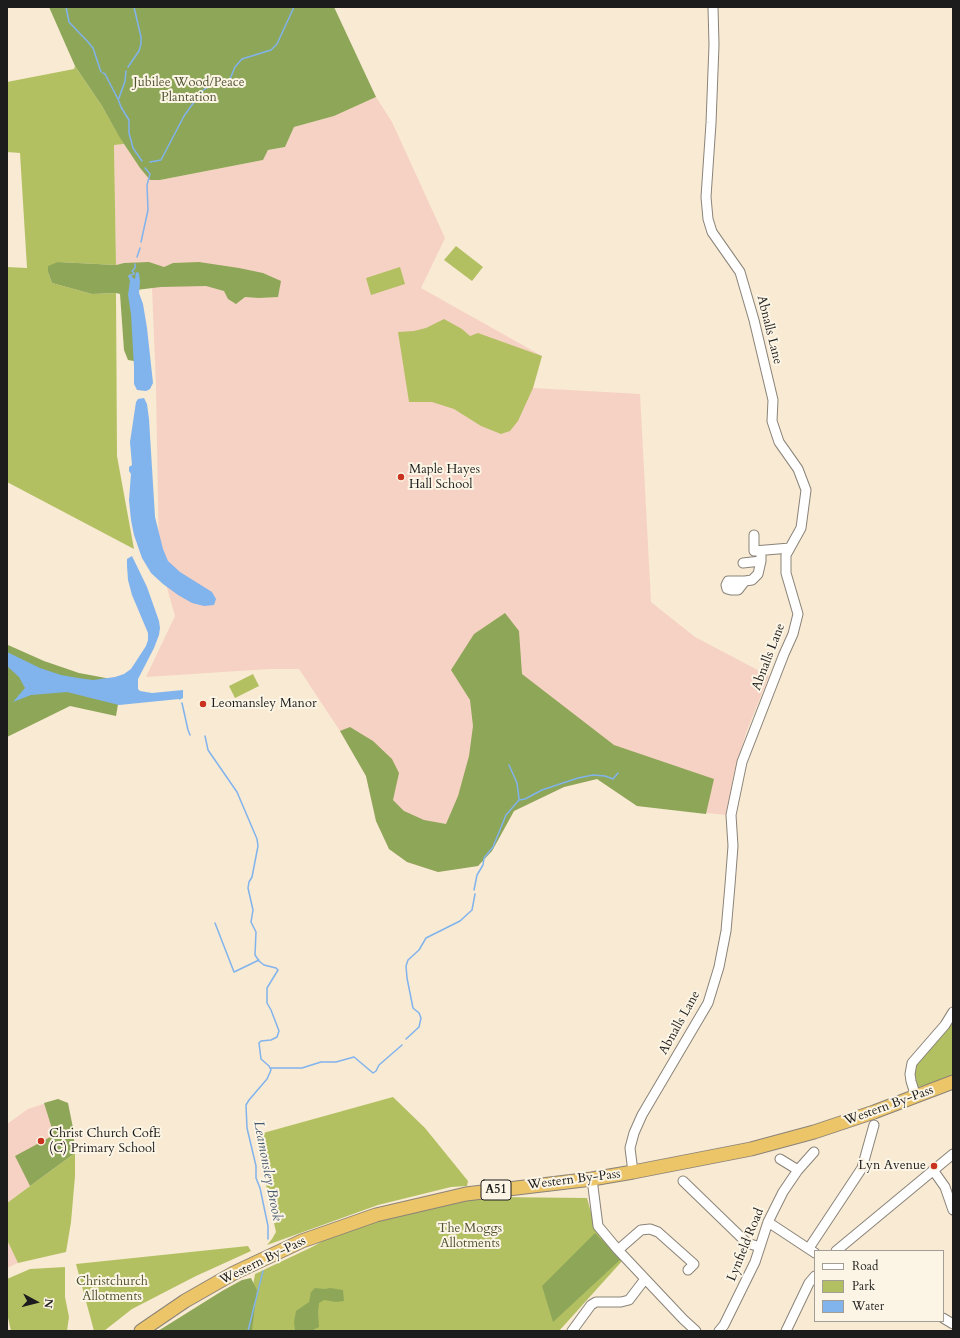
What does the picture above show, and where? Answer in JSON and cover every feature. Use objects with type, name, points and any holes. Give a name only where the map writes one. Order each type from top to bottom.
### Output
[{"type":"highway","name":"Western By-Pass","points":[[141,1331],[185,1301],[234,1273],[302,1241],[376,1215],[466,1194],[592,1179],[758,1147],[814,1132],[916,1097],[953,1082]]},
{"type":"street","name":"Abnalls Lane","points":[[633,1172],[630,1148],[634,1133],[642,1115],[708,1003],[719,967],[726,931],[730,885],[733,846],[732,815],[742,762],[793,634],[798,614],[786,573],[786,555],[801,528],[806,490],[798,469],[779,442],[772,421],[773,400],[754,320],[740,272],[712,232],[708,218],[706,197],[714,45],[713,7]]},
{"type":"street","points":[[754,535],[754,551],[790,548]]},
{"type":"street","points":[[745,581],[752,580],[758,574],[762,550]]},
{"type":"street","points":[[743,563],[761,561]]},
{"type":"street","points":[[916,1097],[910,1074],[912,1063],[945,1025],[953,1012]]},
{"type":"street","points":[[768,1222],[812,1250],[862,1168],[874,1125]]},
{"type":"street","name":"Lynfield Road","points":[[719,1331],[724,1325],[755,1262],[768,1222],[782,1192],[798,1170],[814,1152]]},
{"type":"street","points":[[837,1250],[953,1154]]},
{"type":"street","points":[[780,1159],[798,1170]]},
{"type":"street","points":[[933,1170],[945,1187],[953,1210]]},
{"type":"street","points":[[592,1179],[598,1226],[645,1279],[696,1331]]},
{"type":"street","points":[[683,1181],[747,1243],[760,1246]]},
{"type":"street","points":[[618,1250],[641,1230],[650,1229],[658,1232],[694,1264],[688,1270]]},
{"type":"street","points":[[786,1331],[809,1283],[814,1277]]},
{"type":"street","points":[[572,1331],[591,1305],[596,1302],[621,1302],[629,1300],[645,1279]]},
{"type":"street","points":[[944,1319],[953,1324]]},
{"type":"shaded area","name":"Maple Hayes Hall School","points":[[376,97],[392,122],[445,238],[421,288],[542,356],[533,388],[640,394],[651,602],[695,637],[769,676],[746,733],[733,777],[727,815],[637,806],[597,779],[564,787],[514,811],[492,851],[478,866],[438,872],[407,862],[389,849],[376,821],[366,776],[340,731],[299,669],[269,669],[146,677],[175,616],[159,559],[156,385],[152,288],[124,263],[116,265],[114,145],[124,144],[140,168],[150,179],[160,180],[263,160],[268,150],[285,147],[294,127],[334,116]]},
{"type":"shaded area","name":"Christ Church CofE (C) Primary School","points":[[58,1099],[68,1103],[73,1128],[75,1153],[7,1203],[7,1124],[28,1109]]},
{"type":"shaded area","points":[[7,1240],[18,1263],[7,1268]]},
{"type":"green space","name":"Jubilee Wood/Peace Plantation","points":[[49,7],[334,7],[376,97],[334,116],[294,127],[285,147],[268,150],[263,160],[160,180],[150,180],[120,138],[102,106],[75,66]]},
{"type":"green space","points":[[75,66],[102,106],[124,144],[114,145],[116,265],[58,262],[48,272],[52,283],[92,294],[116,293],[117,456],[134,549],[7,482],[7,267],[27,268],[20,153],[7,152],[7,82],[74,69]]},
{"type":"green space","points":[[456,246],[483,267],[472,281],[444,260]]},
{"type":"green space","points":[[58,262],[116,265],[124,263],[149,262],[164,267],[173,263],[199,262],[263,273],[281,281],[278,297],[245,297],[236,304],[228,299],[224,291],[206,286],[161,287],[136,290],[134,361],[128,360],[124,350],[120,294],[92,294],[52,283],[48,272],[48,266]]},
{"type":"green space","points":[[400,267],[405,284],[371,295],[366,278]]},
{"type":"green space","points":[[444,319],[462,329],[470,336],[478,333],[542,356],[533,388],[518,421],[510,431],[501,434],[481,426],[454,409],[432,402],[409,402],[398,332],[414,331],[426,328]]},
{"type":"green space","points":[[505,613],[519,631],[522,674],[614,745],[714,779],[706,814],[637,806],[597,779],[564,787],[514,811],[492,851],[478,866],[438,872],[407,862],[389,849],[376,821],[366,776],[340,731],[350,727],[373,741],[392,759],[399,773],[393,800],[404,811],[424,820],[446,824],[458,796],[469,756],[473,726],[470,700],[451,670],[474,634]]},
{"type":"green space","points":[[7,642],[8,645],[44,661],[79,673],[122,681],[116,716],[70,706],[7,737]]},
{"type":"green space","points":[[253,674],[259,686],[235,698],[229,686]]},
{"type":"green space","points":[[953,1010],[953,1076],[945,1080],[918,1087],[912,1063]]},
{"type":"green space","points":[[393,1097],[425,1128],[468,1181],[467,1186],[451,1187],[378,1205],[267,1245],[276,1232],[267,1192],[264,1163],[256,1135]]},
{"type":"green space","points":[[58,1099],[68,1103],[73,1128],[75,1153],[30,1186],[15,1156],[54,1135],[44,1103]]},
{"type":"green space","points":[[75,1153],[75,1176],[71,1222],[66,1252],[18,1263],[7,1240],[7,1203]]},
{"type":"green space","name":"The Moggs Allotments","points":[[490,1197],[587,1198],[596,1231],[623,1260],[559,1331],[245,1331],[255,1274],[330,1237],[376,1221],[444,1203]]},
{"type":"green space","points":[[595,1233],[621,1259],[553,1322],[542,1286]]},
{"type":"green space","name":"Christchurch Allotments","points":[[248,1246],[251,1251],[196,1276],[132,1309],[104,1331],[94,1331],[76,1264]]},
{"type":"green space","points":[[65,1267],[65,1297],[69,1317],[67,1331],[11,1331],[7,1313],[7,1279],[30,1269]]},
{"type":"green space","points":[[251,1278],[257,1290],[252,1331],[158,1331],[222,1291],[242,1280]]},
{"type":"green space","points":[[315,1288],[343,1290],[344,1301],[336,1302],[324,1300],[319,1303],[319,1327],[311,1331],[295,1331],[294,1322],[296,1311],[309,1302],[311,1292]]},
{"type":"water","points":[[136,272],[139,273],[139,293],[143,304],[147,328],[153,383],[150,389],[146,391],[137,390],[134,384],[131,314],[128,295],[130,281],[128,276],[130,274],[135,279]]},
{"type":"water","points":[[144,398],[147,404],[149,419],[155,517],[163,549],[168,561],[180,572],[212,592],[216,599],[214,605],[204,606],[192,603],[163,584],[151,573],[142,558],[134,535],[129,500],[131,474],[129,467],[132,465],[130,442],[136,402],[138,399]]},
{"type":"water","points":[[132,556],[147,587],[160,628],[154,648],[138,679],[138,689],[140,691],[152,693],[183,690],[183,698],[179,700],[119,705],[67,692],[31,695],[13,702],[25,688],[19,677],[7,666],[7,652],[40,668],[61,675],[78,678],[93,680],[115,677],[124,674],[131,669],[146,646],[148,640],[148,633],[132,595],[128,580],[127,559]]},
{"type":"waterway","points":[[66,7],[69,22],[93,48],[101,72]]},
{"type":"waterway","points":[[128,67],[139,51],[141,44],[141,37],[134,7]]},
{"type":"waterway","points":[[150,162],[161,160],[184,116],[202,91],[208,87],[230,79],[235,67],[242,59],[271,50],[277,44],[294,7]]},
{"type":"waterway","points":[[119,98],[125,81],[126,71]]},
{"type":"waterway","points":[[103,73],[105,74],[129,120],[129,133],[133,148],[142,161]]},
{"type":"waterway","points":[[141,242],[148,210],[147,185],[150,174],[145,168]]},
{"type":"waterway","points":[[137,257],[140,248]]},
{"type":"waterway","points":[[131,275],[134,274],[132,271],[135,268],[135,264]]},
{"type":"waterway","name":"Leamonsley Brook","points":[[182,703],[190,735]]},
{"type":"waterway","name":"Leamonsley Brook","points":[[205,736],[208,750],[237,792],[257,839],[258,846],[252,877],[248,888],[253,910],[251,922],[256,932],[255,955],[264,965],[276,968],[278,970],[267,988],[267,1003],[279,1031],[277,1037],[271,1040],[261,1041],[259,1043],[261,1059],[269,1066],[271,1070],[267,1079],[246,1105],[247,1128],[256,1166],[256,1178],[260,1188],[268,1226],[268,1239]]},
{"type":"waterway","points":[[509,765],[517,783],[519,799]]},
{"type":"waterway","points":[[474,890],[477,875],[483,865],[484,858],[493,847],[506,815],[519,800],[525,799],[542,790],[578,778],[593,775],[605,776],[613,779],[618,773]]},
{"type":"waterway","points":[[406,1039],[419,1027],[421,1018],[419,1013],[413,1008],[407,978],[406,966],[408,960],[419,950],[426,938],[460,921],[472,910],[475,894]]},
{"type":"waterway","points":[[215,923],[234,972],[259,960]]},
{"type":"waterway","points":[[270,1068],[302,1068],[321,1062],[336,1062],[354,1057],[373,1073],[379,1065],[402,1045]]},
{"type":"waterway","name":"Leamonsley Brook","points":[[248,1331],[263,1271]]},
{"type":"place","name":"Maple Hayes Hall School","points":[[401,477]]},
{"type":"place","name":"Leomansley Manor","points":[[203,704]]},
{"type":"place","name":"Christ Church CofE (C) Primary School","points":[[41,1141]]},
{"type":"place","name":"Lyn Avenue","points":[[934,1166]]}]
